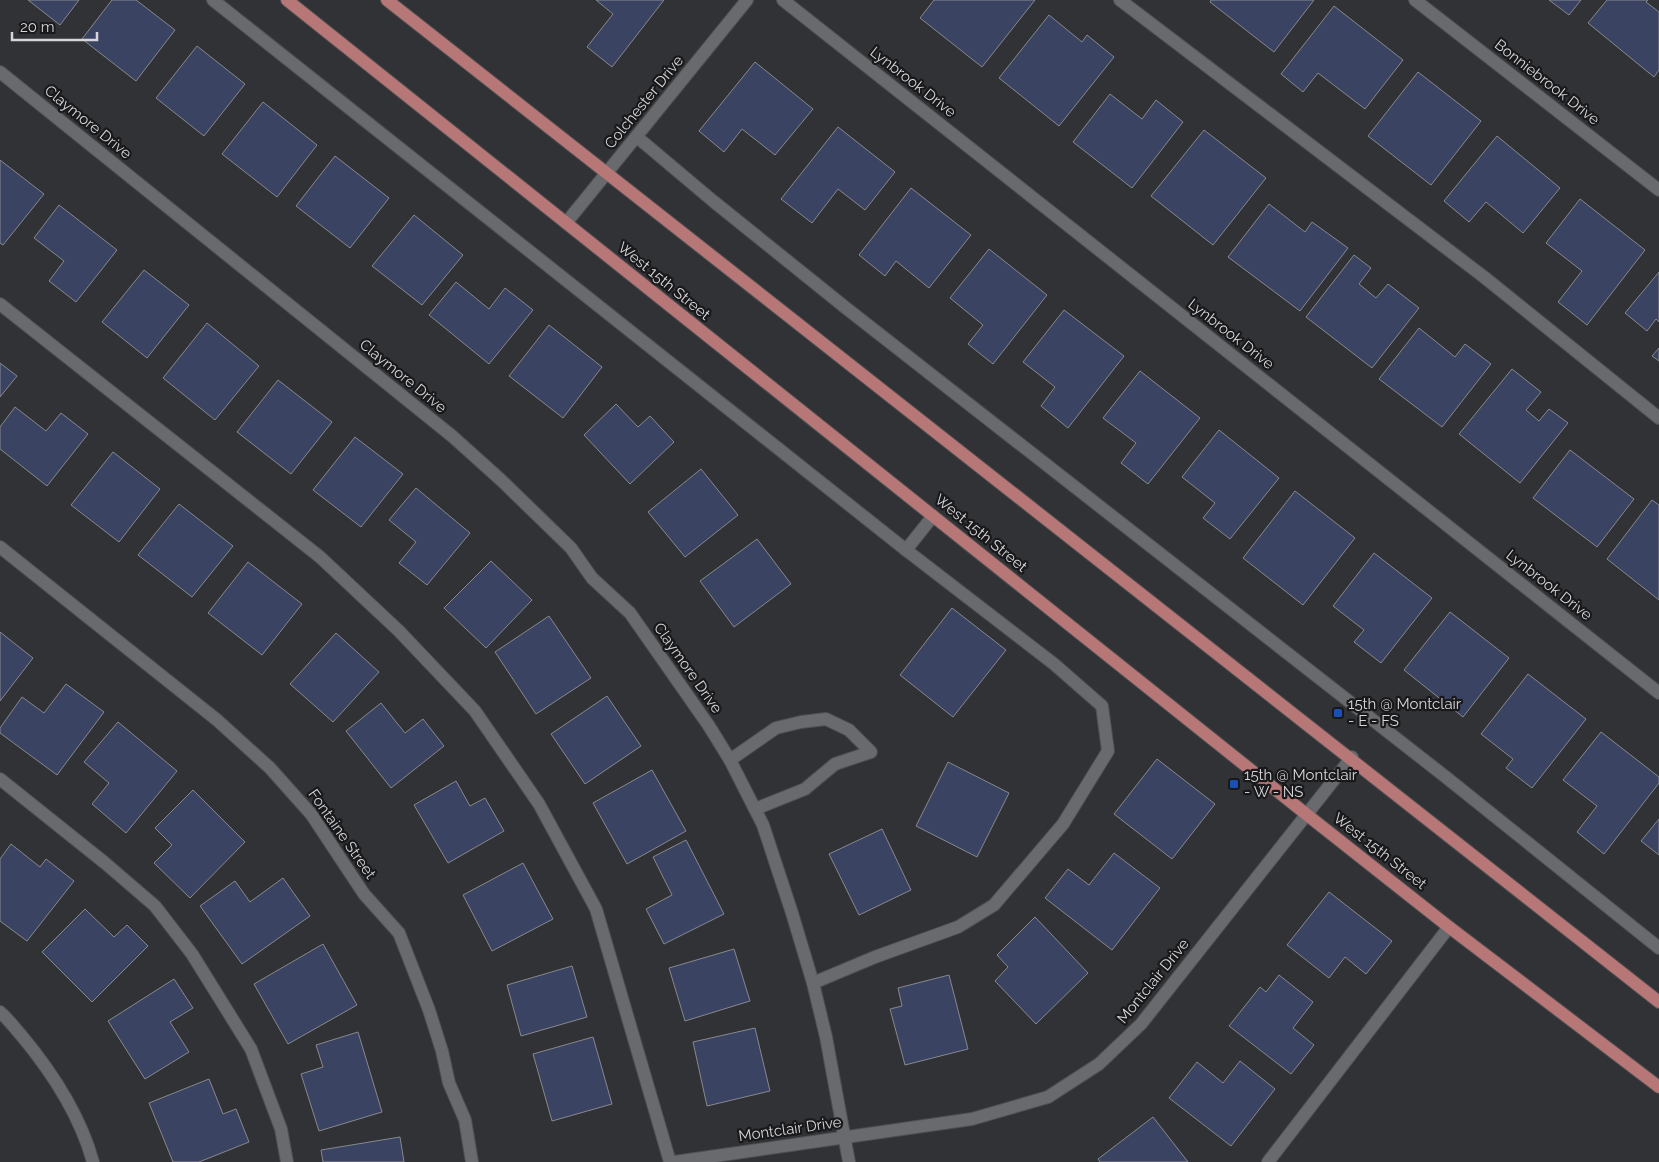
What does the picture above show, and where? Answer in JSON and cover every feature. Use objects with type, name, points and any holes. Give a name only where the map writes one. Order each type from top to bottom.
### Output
[{"type":"main road","name":"West 15th Street","points":[[287,0],[1306,814],[1449,927],[1659,1087]]},
{"type":"main road","points":[[387,0],[1352,757],[1659,1002]]},
{"type":"street","points":[[213,0],[781,452],[1054,664],[1102,706],[1108,751],[1063,824],[994,905],[958,928],[875,957],[813,983]]},
{"type":"street","name":"Colchester Drive","points":[[566,223],[747,0]]},
{"type":"street","name":"Lynbrook Drive","points":[[783,0],[1659,693]]},
{"type":"street","points":[[1120,0],[1484,277],[1659,418]]},
{"type":"street","name":"Bonniebrook Drive","points":[[1416,0],[1659,190]]},
{"type":"street","name":"Claymore Drive","points":[[0,72],[444,430],[501,480],[571,548],[592,578],[630,613],[709,726],[730,760],[763,825],[813,983],[826,1038],[849,1162]]},
{"type":"street","points":[[637,137],[846,308],[1439,772],[1659,948]]},
{"type":"street","points":[[0,304],[320,557],[399,631],[475,711],[539,804],[596,909],[670,1162]]},
{"type":"street","points":[[906,550],[933,516]]},
{"type":"street","name":"Fontaine Street","points":[[0,547],[217,720],[270,768],[311,814],[364,894],[399,933],[429,1010],[442,1051],[449,1082],[466,1120],[472,1162]]},
{"type":"street","points":[[730,760],[776,728],[826,719],[849,730],[871,752],[835,764],[805,789],[755,809]]},
{"type":"street","name":"Montclair Drive","points":[[674,1162],[972,1119],[1048,1097],[1099,1064],[1141,1024],[1352,757]]},
{"type":"street","points":[[0,779],[105,863],[155,906],[192,954],[251,1049],[281,1129],[287,1162]]},
{"type":"street","points":[[1268,1162],[1449,927]]},
{"type":"street","points":[[0,1012],[36,1054],[62,1091],[88,1145],[93,1162]]},
{"type":"building","points":[[28,0],[79,0],[60,25]]},
{"type":"building","points":[[112,0],[136,0],[175,30],[136,81],[82,39]]},
{"type":"building","points":[[596,0],[664,0],[612,67],[587,47],[613,14]]},
{"type":"building","points":[[934,0],[1035,0],[982,67],[920,18]]},
{"type":"building","points":[[1211,0],[1314,0],[1274,52],[1210,2]]},
{"type":"building","points":[[1549,0],[1581,0],[1569,15]]},
{"type":"building","points":[[1607,0],[1648,0],[1646,2],[1659,12],[1659,70],[1654,77],[1588,23]]},
{"type":"building","points":[[1334,6],[1403,60],[1365,109],[1318,73],[1303,92],[1281,74]]},
{"type":"building","points":[[1049,15],[1082,42],[1087,35],[1114,57],[1059,126],[999,78]]},
{"type":"building","points":[[197,46],[245,84],[204,136],[156,98]]},
{"type":"building","points":[[755,62],[813,109],[775,155],[742,129],[724,152],[699,131]]},
{"type":"building","points":[[1418,72],[1481,121],[1431,185],[1368,136]]},
{"type":"building","points":[[1110,94],[1142,119],[1156,100],[1183,122],[1132,188],[1073,142]]},
{"type":"building","points":[[263,102],[317,145],[277,197],[222,154]]},
{"type":"building","points":[[838,127],[895,172],[865,210],[838,189],[812,223],[781,199]]},
{"type":"building","points":[[1204,130],[1266,178],[1213,245],[1151,196]]},
{"type":"building","points":[[1497,136],[1560,188],[1523,233],[1486,202],[1469,222],[1444,201]]},
{"type":"building","points":[[335,156],[389,198],[350,248],[296,206]]},
{"type":"building","points":[[0,160],[44,194],[3,245],[0,243]]},
{"type":"building","points":[[911,188],[971,235],[929,288],[896,261],[885,276],[859,255]]},
{"type":"building","points":[[1580,199],[1645,250],[1587,325],[1558,302],[1582,271],[1546,243]]},
{"type":"building","points":[[1269,204],[1305,232],[1312,222],[1348,248],[1300,311],[1228,257]]},
{"type":"building","points":[[59,205],[117,250],[76,302],[49,281],[64,261],[34,238]]},
{"type":"building","points":[[414,215],[463,255],[422,305],[372,266]]},
{"type":"building","points":[[989,249],[1047,295],[993,364],[968,344],[983,325],[950,298]]},
{"type":"building","points":[[1354,255],[1371,268],[1359,284],[1376,298],[1388,284],[1419,308],[1372,368],[1306,317]]},
{"type":"building","points":[[144,270],[189,305],[147,358],[102,322]]},
{"type":"building","points":[[1659,272],[1659,322],[1656,319],[1647,331],[1625,313]]},
{"type":"building","points":[[456,282],[489,309],[505,288],[533,310],[489,364],[429,315]]},
{"type":"building","points":[[1064,310],[1124,356],[1068,428],[1041,406],[1055,387],[1023,362]]},
{"type":"building","points":[[207,323],[259,366],[215,420],[163,378]]},
{"type":"building","points":[[549,325],[602,367],[563,418],[509,376]]},
{"type":"building","points":[[1419,328],[1455,357],[1465,344],[1491,364],[1442,427],[1379,379]]},
{"type":"building","points":[[1659,348],[1659,361],[1652,356]]},
{"type":"building","points":[[0,363],[17,376],[0,397]]},
{"type":"building","points":[[1512,369],[1541,392],[1526,410],[1539,421],[1549,409],[1568,423],[1520,483],[1459,434]]},
{"type":"building","points":[[1140,371],[1200,418],[1148,484],[1121,463],[1136,443],[1103,418]]},
{"type":"building","points":[[278,380],[332,422],[291,474],[237,432]]},
{"type":"building","points":[[616,404],[638,427],[650,416],[674,442],[630,484],[584,435]]},
{"type":"building","points":[[15,407],[46,431],[61,413],[88,434],[47,486],[0,449],[0,427]]},
{"type":"building","points":[[1219,430],[1279,478],[1230,539],[1203,518],[1215,503],[1182,477]]},
{"type":"building","points":[[355,437],[403,474],[361,527],[313,490]]},
{"type":"building","points":[[1570,450],[1634,499],[1597,547],[1533,498]]},
{"type":"building","points":[[113,452],[160,489],[119,542],[71,505]]},
{"type":"building","points":[[701,469],[738,515],[685,557],[648,512]]},
{"type":"building","points":[[416,488],[470,533],[427,585],[399,563],[416,542],[389,520]]},
{"type":"building","points":[[1295,491],[1355,538],[1303,605],[1243,558]]},
{"type":"building","points":[[1652,500],[1659,505],[1659,600],[1607,559]]},
{"type":"building","points":[[179,504],[233,546],[192,597],[138,555]]},
{"type":"building","points":[[757,539],[791,584],[734,627],[700,581]]},
{"type":"building","points":[[1374,553],[1432,598],[1381,663],[1354,642],[1364,630],[1333,606]]},
{"type":"building","points":[[491,561],[532,600],[486,648],[444,608]]},
{"type":"building","points":[[248,562],[302,604],[262,655],[208,613]]},
{"type":"building","points":[[952,608],[1006,650],[953,717],[900,675]]},
{"type":"building","points":[[1450,612],[1509,658],[1463,717],[1404,670]]},
{"type":"building","points":[[549,616],[591,678],[536,714],[495,652]]},
{"type":"building","points":[[0,632],[33,658],[0,701]]},
{"type":"building","points":[[336,633],[379,672],[333,722],[290,684]]},
{"type":"building","points":[[1528,674],[1586,719],[1532,788],[1506,768],[1513,759],[1481,734]]},
{"type":"building","points":[[66,684],[104,712],[57,775],[0,733],[0,728],[22,697],[44,713]]},
{"type":"building","points":[[607,696],[641,746],[585,784],[551,734]]},
{"type":"building","points":[[381,703],[405,733],[423,719],[444,746],[391,788],[346,731]]},
{"type":"building","points":[[118,722],[177,771],[126,833],[92,804],[109,783],[84,762]]},
{"type":"building","points":[[1601,732],[1659,777],[1659,783],[1604,854],[1577,832],[1597,806],[1563,780]]},
{"type":"building","points":[[1157,759],[1215,804],[1172,859],[1114,814]]},
{"type":"building","points":[[948,762],[1009,793],[977,857],[916,826]]},
{"type":"building","points":[[652,770],[686,831],[627,864],[593,803]]},
{"type":"building","points":[[456,781],[470,806],[485,798],[504,831],[448,863],[414,805]]},
{"type":"building","points":[[193,790],[245,842],[190,898],[154,863],[172,845],[155,828]]},
{"type":"building","points":[[1659,819],[1659,855],[1641,841]]},
{"type":"building","points":[[882,829],[911,890],[859,915],[829,854]]},
{"type":"building","points":[[686,840],[724,914],[664,944],[646,909],[672,895],[653,857]]},
{"type":"building","points":[[11,844],[40,867],[46,859],[74,881],[27,941],[0,921],[0,859]]},
{"type":"building","points":[[1114,853],[1160,888],[1112,950],[1045,898],[1068,869],[1089,885]]},
{"type":"building","points":[[523,863],[553,919],[492,951],[463,895]]},
{"type":"building","points":[[283,878],[310,916],[242,964],[200,906],[235,881],[250,902]]},
{"type":"building","points":[[1329,892],[1392,941],[1366,974],[1345,957],[1329,978],[1287,945]]},
{"type":"building","points":[[85,909],[114,937],[127,925],[148,946],[92,1002],[42,952]]},
{"type":"building","points":[[1035,917],[1088,973],[1036,1024],[995,981],[1008,967],[997,955]]},
{"type":"building","points":[[323,944],[357,1005],[288,1044],[254,984]]},
{"type":"building","points":[[734,949],[750,1001],[685,1021],[669,968]]},
{"type":"building","points":[[572,966],[587,1017],[521,1036],[507,985]]},
{"type":"building","points":[[949,975],[968,1049],[905,1065],[890,1009],[902,1006],[898,988]]},
{"type":"building","points":[[1279,975],[1313,1002],[1293,1028],[1314,1045],[1291,1074],[1229,1026],[1260,987],[1266,992]]},
{"type":"building","points":[[174,979],[193,1008],[170,1022],[189,1052],[145,1079],[108,1021]]},
{"type":"building","points":[[755,1028],[770,1091],[707,1106],[693,1042]]},
{"type":"building","points":[[358,1032],[382,1112],[319,1131],[301,1074],[323,1067],[316,1045]]},
{"type":"building","points":[[593,1037],[612,1104],[552,1121],[533,1054]]},
{"type":"building","points":[[1240,1061],[1275,1089],[1231,1146],[1169,1098],[1197,1062],[1223,1083]]},
{"type":"building","points":[[209,1079],[223,1114],[236,1109],[249,1142],[199,1162],[173,1162],[149,1103]]},
{"type":"building","points":[[1153,1117],[1188,1162],[1100,1162],[1098,1159]]},
{"type":"building","points":[[400,1137],[404,1162],[323,1162],[321,1150]]},
{"type":"place","name":"15th @ Montclair - E - FS","points":[[1338,713]]},
{"type":"place","name":"15th @ Montclair - W - NS","points":[[1234,784]]}]
